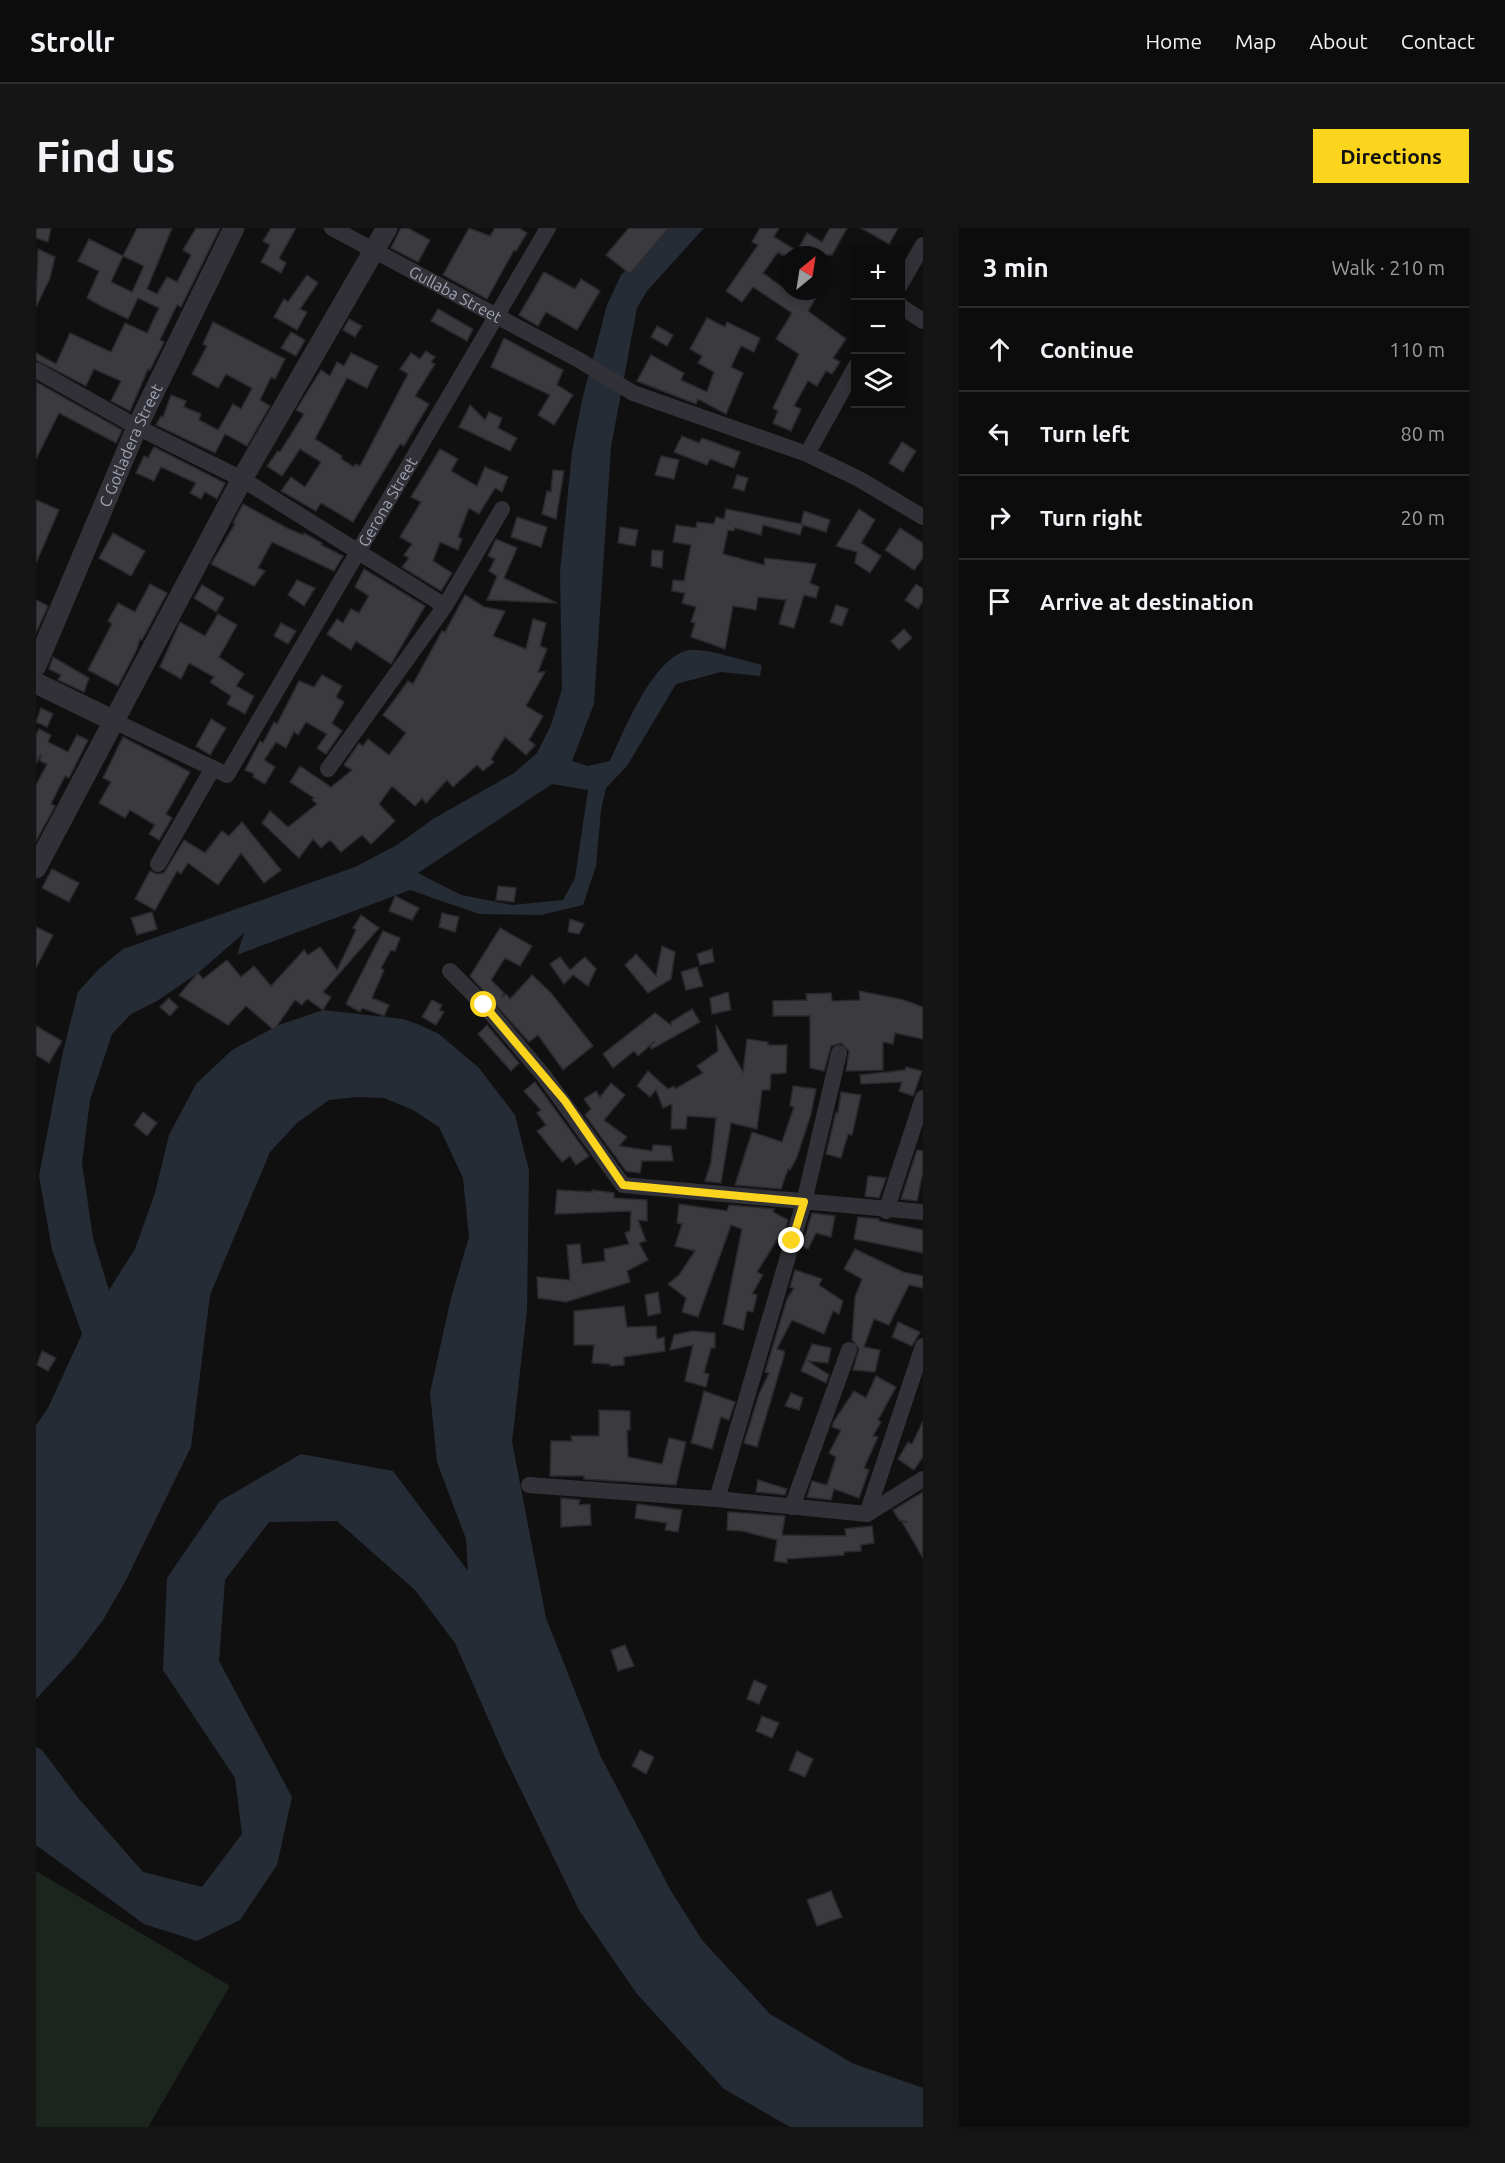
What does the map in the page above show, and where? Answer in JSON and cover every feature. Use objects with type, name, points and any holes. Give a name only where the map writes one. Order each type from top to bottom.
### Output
[{"type":"street","name":"C Gotladera Street","points":[[36,666],[137,427],[234,228]]},
{"type":"street","name":"Gullaba Street","points":[[332,228],[497,315],[633,393],[807,454],[859,479],[923,517]]},
{"type":"street","points":[[36,868],[242,479],[387,228]]},
{"type":"street","name":"Gerona Street","points":[[158,864],[220,772],[357,550],[548,228]]},
{"type":"street","points":[[905,276],[923,245]]},
{"type":"street","points":[[905,309],[923,321]]},
{"type":"street","points":[[36,370],[137,427],[242,479],[445,606]]},
{"type":"street","points":[[807,454],[851,373]]},
{"type":"street","points":[[327,769],[445,606],[502,509]]},
{"type":"street","points":[[36,684],[220,772]]},
{"type":"street","points":[[450,971],[484,1005],[538,1068],[623,1185],[923,1212]]},
{"type":"street","points":[[717,1499],[804,1202],[839,1053]]},
{"type":"street","points":[[886,1210],[923,1098]]},
{"type":"street","points":[[867,1514],[923,1346]]},
{"type":"street","points":[[792,1507],[849,1350]]},
{"type":"street","points":[[529,1485],[717,1499],[867,1514],[923,1479]]},
{"type":"shaded area","points":[[669,228],[704,228],[647,291],[637,308],[611,447],[594,704],[572,761],[588,766],[610,761],[641,697],[652,680],[663,666],[689,650],[725,655],[762,665],[760,676],[721,672],[676,684],[627,766],[606,788],[601,810],[596,866],[583,905],[541,915],[479,914],[410,890],[237,955],[244,933],[198,973],[157,1001],[131,1014],[112,1034],[90,1100],[82,1163],[93,1238],[109,1290],[135,1249],[155,1193],[169,1135],[196,1084],[232,1050],[279,1025],[323,1010],[403,1019],[439,1034],[479,1068],[515,1115],[529,1170],[527,1310],[512,1442],[546,1618],[601,1757],[671,1891],[702,1940],[770,2014],[852,2063],[923,2088],[923,2127],[790,2127],[724,2089],[637,1994],[579,1910],[505,1757],[455,1643],[415,1590],[337,1521],[269,1522],[225,1580],[219,1661],[292,1797],[277,1865],[240,1920],[197,1941],[144,1924],[36,1845],[36,1747],[42,1750],[79,1799],[143,1872],[202,1887],[242,1834],[235,1778],[163,1670],[167,1578],[220,1501],[301,1454],[393,1471],[468,1571],[466,1539],[437,1462],[430,1393],[451,1298],[469,1237],[463,1178],[439,1127],[413,1110],[384,1098],[357,1097],[329,1100],[297,1123],[270,1152],[210,1295],[191,1447],[126,1580],[103,1620],[75,1657],[36,1699],[36,1425],[48,1408],[82,1334],[52,1250],[39,1176],[62,1056],[78,992],[99,969],[123,949],[355,867],[397,845],[433,819],[514,773],[537,753],[551,725],[562,689],[560,572],[572,452],[582,400],[607,305],[621,275]],"holes":[[[552,784],[588,790],[575,878],[563,900],[512,905],[461,895],[418,873]]]},
{"type":"shaded area","points":[[36,1871],[230,1986],[148,2127],[36,2127]]},
{"type":"building","points":[[36,228],[51,228],[48,242],[36,238]]},
{"type":"building","points":[[137,228],[172,228],[147,289],[157,294],[167,277],[177,282],[191,255],[183,250],[196,228],[220,228],[181,307],[177,305],[160,340],[164,342],[150,370],[148,369],[130,411],[111,401],[121,381],[94,369],[86,386],[36,360],[36,353],[56,364],[70,333],[111,352],[125,323],[147,333],[159,308],[138,298],[128,319],[87,298],[99,271],[78,261],[89,239],[123,256]],"holes":[[[123,256],[144,266],[132,292],[111,282]]]},
{"type":"building","points":[[271,228],[296,228],[279,258],[286,263],[281,273],[261,262],[270,245],[263,241]]},
{"type":"building","points":[[401,228],[408,228],[430,240],[418,262],[391,248]]},
{"type":"building","points":[[469,228],[490,236],[495,228],[519,228],[527,233],[516,251],[514,250],[487,299],[443,275]]},
{"type":"building","points":[[629,228],[669,228],[630,274],[606,255]]},
{"type":"building","points":[[760,228],[779,228],[774,237],[789,246],[779,246],[779,253],[763,273],[779,285],[779,300],[815,300],[808,311],[846,339],[833,358],[840,362],[832,374],[826,371],[817,386],[808,381],[794,406],[801,409],[791,431],[773,423],[778,411],[773,408],[799,354],[776,339],[792,313],[753,287],[742,302],[726,291],[758,245],[752,242]]},
{"type":"building","points":[[830,228],[847,228],[833,253],[833,246],[800,246],[807,233],[822,242]]},
{"type":"building","points":[[861,228],[898,228],[889,244]]},
{"type":"building","points":[[38,249],[55,257],[50,278],[36,307]]},
{"type":"building","points":[[544,272],[575,289],[581,279],[600,291],[577,330],[546,312],[538,326],[519,315]]},
{"type":"building","points":[[307,275],[318,283],[300,309],[307,312],[297,330],[274,317],[284,299],[288,302]]},
{"type":"building","points":[[438,309],[473,329],[467,341],[431,321]]},
{"type":"building","points":[[707,318],[725,327],[727,322],[760,338],[754,352],[741,346],[731,367],[743,373],[726,414],[698,399],[696,404],[637,381],[651,355],[684,373],[681,380],[707,392],[714,372],[698,363],[702,356],[690,349]]},
{"type":"building","points":[[349,319],[362,326],[355,337],[343,330]]},
{"type":"building","points":[[213,322],[285,359],[275,379],[271,377],[260,400],[270,406],[247,446],[225,434],[215,453],[156,425],[161,416],[163,417],[171,395],[186,401],[184,407],[201,414],[199,420],[218,430],[233,404],[241,409],[252,388],[226,374],[218,388],[192,374],[207,346],[203,344]]},
{"type":"building","points":[[657,326],[673,335],[667,346],[651,337]]},
{"type":"building","points":[[291,332],[305,340],[296,356],[281,348]]},
{"type":"building","points":[[504,338],[563,370],[557,385],[573,395],[554,425],[538,415],[550,395],[491,367]]},
{"type":"building","points":[[426,351],[435,357],[431,362],[435,364],[415,396],[429,404],[404,446],[400,444],[353,522],[321,503],[316,511],[281,491],[291,477],[305,487],[321,462],[300,449],[282,476],[267,466],[278,451],[280,452],[304,414],[296,410],[321,370],[330,376],[337,362],[344,366],[351,353],[378,366],[367,388],[347,378],[315,439],[342,456],[341,459],[354,467],[355,464],[360,466],[408,374],[400,369],[411,353],[420,359]]},
{"type":"building","points":[[36,382],[122,430],[116,443],[59,413],[36,459]]},
{"type":"building","points":[[470,405],[485,420],[489,412],[502,418],[498,428],[517,438],[510,451],[459,427]]},
{"type":"building","points":[[682,436],[699,443],[702,438],[740,452],[734,468],[710,459],[707,465],[674,452]]},
{"type":"building","points":[[902,442],[916,451],[903,472],[889,463]]},
{"type":"building","points":[[154,447],[225,483],[217,499],[205,492],[201,499],[190,493],[196,483],[161,467],[154,481],[136,473],[144,456],[148,458]]},
{"type":"building","points":[[440,449],[458,459],[451,471],[477,486],[485,467],[508,477],[502,492],[495,488],[479,514],[469,508],[458,537],[462,539],[458,550],[440,542],[433,561],[452,573],[441,591],[402,567],[409,558],[404,555],[412,544],[400,537],[421,502],[411,497]]},
{"type":"building","points":[[661,456],[679,460],[674,479],[655,475]]},
{"type":"building","points":[[553,470],[564,471],[556,519],[542,514],[547,491],[551,492]]},
{"type":"building","points":[[737,475],[748,478],[744,491],[733,488]]},
{"type":"building","points":[[36,500],[59,510],[36,563]]},
{"type":"building","points":[[243,504],[285,527],[303,535],[304,533],[343,556],[334,571],[272,542],[258,568],[265,571],[254,586],[211,564],[235,524],[233,523]]},
{"type":"building","points":[[726,509],[801,524],[804,511],[830,520],[826,532],[803,525],[800,535],[763,525],[761,535],[735,528],[734,531],[728,530],[723,554],[764,565],[765,558],[816,564],[810,583],[819,587],[816,598],[804,595],[794,628],[779,624],[786,600],[758,597],[756,610],[733,606],[725,649],[691,637],[695,623],[691,622],[696,607],[682,603],[685,593],[672,591],[673,580],[684,581],[691,545],[673,542],[676,525],[696,528],[697,522],[714,524],[716,517],[724,519]]},
{"type":"building","points":[[859,509],[875,520],[861,543],[881,556],[870,573],[855,563],[857,552],[836,546]]},
{"type":"building","points":[[517,517],[547,527],[541,547],[511,537]]},
{"type":"building","points":[[620,527],[638,530],[635,546],[618,543]]},
{"type":"building","points":[[900,528],[923,543],[923,558],[914,570],[885,550]]},
{"type":"building","points":[[113,533],[145,551],[131,576],[99,558]]},
{"type":"building","points":[[496,539],[517,548],[504,578],[557,603],[487,600],[497,576],[489,571],[495,559],[488,556]]},
{"type":"building","points":[[652,550],[663,551],[662,568],[651,566]]},
{"type":"building","points":[[364,569],[425,606],[391,664],[356,641],[351,650],[327,634],[337,619],[343,623],[351,609],[359,613],[369,596],[355,587]]},
{"type":"building","points":[[297,580],[315,588],[304,606],[288,595]]},
{"type":"building","points":[[150,584],[167,593],[142,640],[140,639],[118,686],[88,670],[112,624],[108,621],[118,603],[135,612]]},
{"type":"building","points":[[916,584],[923,589],[923,601],[918,609],[905,600]]},
{"type":"building","points":[[202,585],[224,598],[216,612],[194,598]]},
{"type":"building","points":[[465,595],[484,607],[505,611],[493,636],[526,649],[533,619],[546,623],[540,646],[547,649],[538,672],[545,672],[526,706],[543,716],[529,740],[535,745],[526,755],[505,737],[491,759],[494,762],[483,771],[477,765],[453,787],[447,780],[426,803],[422,798],[415,806],[392,786],[379,804],[395,821],[371,844],[362,835],[341,852],[330,840],[321,848],[313,839],[299,858],[262,823],[270,811],[288,827],[317,804],[312,800],[314,798],[290,782],[300,766],[331,787],[352,770],[344,765],[359,743],[363,746],[368,739],[389,755],[406,733],[383,715],[408,681],[413,684]]},
{"type":"building","points":[[36,600],[48,606],[36,633]]},
{"type":"building","points":[[836,605],[848,609],[842,626],[830,622]]},
{"type":"building","points":[[218,614],[237,625],[219,657],[244,674],[236,686],[254,696],[245,714],[227,704],[231,696],[210,682],[214,677],[189,663],[181,679],[160,667],[180,622],[205,636]]},
{"type":"building","points":[[281,623],[296,631],[288,644],[274,636]]},
{"type":"building","points":[[904,629],[912,638],[899,650],[891,641]]},
{"type":"building","points":[[53,657],[89,678],[84,692],[58,680],[61,675],[49,669]]},
{"type":"building","points":[[322,675],[342,686],[336,697],[344,702],[332,723],[342,731],[326,754],[317,748],[327,734],[306,722],[298,735],[294,732],[286,748],[276,742],[264,760],[275,767],[265,784],[253,777],[254,774],[245,770],[260,741],[263,743],[274,722],[277,724],[299,681],[314,687]]},
{"type":"building","points":[[41,708],[53,714],[47,727],[36,722]]},
{"type":"building","points":[[211,719],[226,728],[210,755],[196,746]]},
{"type":"building","points":[[39,729],[51,735],[48,742],[68,752],[77,735],[88,740],[69,778],[65,776],[51,804],[55,806],[36,841],[36,785],[47,764],[40,761],[41,754],[36,764],[36,735]]},
{"type":"building","points":[[123,737],[190,772],[166,814],[172,818],[159,840],[149,834],[155,825],[130,810],[125,818],[99,803],[111,782],[103,778]]},
{"type":"building","points":[[242,822],[281,870],[264,883],[241,853],[218,885],[188,863],[181,874],[177,871],[155,910],[135,899],[150,871],[157,874],[164,873],[184,840],[205,853],[222,831],[229,836]]},
{"type":"building","points":[[52,869],[79,883],[69,902],[42,888]]},
{"type":"building","points":[[498,886],[516,888],[514,902],[496,900]]},
{"type":"building","points":[[395,896],[419,908],[412,920],[389,911]]},
{"type":"building","points":[[152,912],[157,929],[137,935],[131,918]]},
{"type":"building","points":[[442,913],[459,917],[455,932],[439,927]]},
{"type":"building","points":[[361,915],[379,928],[323,992],[331,997],[323,1010],[307,999],[302,1005],[295,1000],[274,1030],[246,1006],[228,1025],[179,995],[198,973],[203,979],[227,960],[241,977],[254,966],[271,986],[304,950],[308,955],[320,947],[337,970],[356,930],[353,928]]},
{"type":"building","points":[[570,919],[584,924],[579,934],[568,932]]},
{"type":"building","points":[[36,927],[53,935],[36,968]]},
{"type":"building","points":[[500,928],[532,946],[520,966],[505,958],[491,980],[504,993],[501,998],[506,994],[510,999],[532,975],[551,993],[593,1046],[563,1070],[538,1035],[529,1042],[470,976]]},
{"type":"building","points":[[383,931],[400,938],[395,951],[391,950],[381,968],[384,970],[372,998],[389,1005],[384,1016],[362,1008],[360,1012],[346,1004]]},
{"type":"building","points":[[662,946],[675,952],[671,979],[648,993],[625,965],[636,954],[656,976]]},
{"type":"building","points":[[712,949],[714,962],[700,965],[697,954]]},
{"type":"building","points":[[560,957],[570,970],[585,957],[596,969],[588,986],[573,975],[564,984],[550,964]]},
{"type":"building","points":[[697,967],[703,986],[686,990],[681,972]]},
{"type":"building","points":[[859,991],[904,1000],[923,1007],[923,1039],[895,1033],[893,1044],[883,1042],[883,1070],[846,1071],[849,1051],[841,1043],[831,1046],[824,1071],[810,1068],[810,1016],[773,1016],[773,1001],[807,1000],[806,994],[831,993],[832,1001],[860,1000]]},
{"type":"building","points":[[728,992],[731,1010],[712,1014],[710,998]]},
{"type":"building","points":[[169,998],[178,1007],[170,1016],[160,1007]]},
{"type":"building","points":[[432,1000],[442,1005],[439,1010],[444,1012],[436,1025],[422,1017]]},
{"type":"building","points":[[692,1009],[700,1022],[652,1049],[650,1046],[655,1041],[638,1056],[634,1051],[613,1068],[603,1054],[655,1013],[671,1025],[671,1022]]},
{"type":"building","points":[[487,1025],[519,1063],[511,1071],[478,1034]]},
{"type":"building","points":[[716,1025],[743,1072],[747,1039],[768,1042],[768,1045],[787,1045],[786,1073],[771,1074],[770,1090],[762,1090],[757,1129],[731,1123],[721,1183],[705,1181],[711,1162],[716,1118],[687,1116],[686,1129],[671,1129],[672,1104],[663,1108],[656,1090],[650,1097],[637,1086],[648,1071],[668,1089],[674,1086],[675,1089],[703,1073],[697,1066],[718,1051]]},
{"type":"building","points":[[36,1026],[62,1041],[49,1063],[36,1055]]},
{"type":"building","points":[[906,1067],[922,1071],[913,1096],[899,1091],[902,1082],[861,1084],[860,1075],[905,1070]]},
{"type":"building","points":[[535,1082],[589,1156],[576,1165],[570,1156],[562,1162],[537,1131],[546,1125],[537,1113],[541,1110],[524,1091]]},
{"type":"building","points":[[611,1083],[625,1095],[604,1120],[627,1137],[619,1146],[652,1151],[653,1145],[671,1146],[673,1161],[642,1161],[640,1173],[626,1171],[585,1115],[591,1109],[584,1099],[596,1091],[600,1097]]},
{"type":"building","points":[[793,1086],[816,1089],[811,1114],[797,1157],[790,1170],[788,1169],[781,1189],[735,1185],[752,1132],[782,1142],[794,1107],[790,1106]]},
{"type":"building","points":[[841,1092],[861,1095],[852,1135],[848,1134],[841,1158],[826,1154],[836,1112],[838,1113]]},
{"type":"building","points":[[143,1112],[157,1123],[147,1136],[134,1125]]},
{"type":"building","points":[[917,1150],[923,1151],[923,1172],[917,1201],[901,1199]]},
{"type":"building","points":[[868,1176],[886,1178],[879,1198],[865,1196]]},
{"type":"building","points":[[557,1190],[593,1192],[592,1190],[614,1193],[614,1198],[647,1200],[647,1221],[638,1220],[646,1241],[639,1243],[648,1260],[627,1271],[630,1282],[566,1302],[538,1298],[537,1277],[570,1280],[567,1245],[580,1244],[582,1264],[605,1261],[604,1249],[629,1244],[625,1233],[630,1231],[631,1211],[555,1214]]},
{"type":"building","points":[[679,1204],[727,1211],[729,1205],[774,1209],[773,1212],[788,1220],[783,1236],[780,1235],[757,1272],[763,1275],[752,1294],[757,1295],[753,1312],[747,1311],[743,1330],[723,1324],[742,1229],[731,1225],[698,1317],[682,1312],[686,1298],[668,1284],[679,1275],[695,1251],[675,1246],[682,1224],[677,1223]]},
{"type":"building","points":[[812,1213],[835,1216],[831,1237],[816,1233],[808,1249],[802,1246]]},
{"type":"building","points":[[858,1217],[879,1219],[879,1221],[923,1230],[923,1253],[854,1239]]},
{"type":"building","points":[[855,1249],[903,1272],[923,1276],[923,1288],[909,1285],[889,1325],[874,1319],[864,1347],[880,1350],[875,1372],[853,1370],[859,1349],[852,1340],[855,1297],[862,1279],[844,1269]]},
{"type":"building","points":[[795,1270],[822,1279],[819,1285],[843,1301],[839,1314],[833,1311],[824,1334],[792,1320],[777,1349],[784,1351],[784,1356],[757,1447],[744,1443],[759,1394],[769,1373],[765,1372],[787,1299],[794,1288],[790,1287]]},
{"type":"building","points":[[658,1292],[661,1313],[648,1316],[645,1295]]},
{"type":"building","points":[[624,1306],[627,1327],[656,1326],[657,1339],[664,1337],[665,1351],[624,1357],[624,1365],[610,1366],[610,1364],[592,1363],[594,1345],[574,1345],[574,1311]]},
{"type":"building","points":[[898,1322],[920,1332],[912,1346],[892,1337]]},
{"type":"building","points":[[692,1331],[715,1333],[715,1348],[711,1348],[704,1373],[709,1374],[706,1387],[685,1381],[693,1345],[670,1350],[674,1335]]},
{"type":"building","points":[[812,1344],[831,1348],[828,1363],[808,1361],[829,1375],[826,1383],[801,1371]]},
{"type":"building","points":[[42,1351],[56,1358],[48,1371],[37,1365]]},
{"type":"building","points":[[876,1376],[896,1387],[878,1420],[881,1422],[873,1436],[878,1437],[864,1468],[869,1470],[859,1498],[834,1489],[831,1500],[807,1497],[812,1481],[827,1485],[836,1457],[829,1453],[841,1430],[832,1427],[834,1421],[854,1391],[866,1398]]},
{"type":"building","points":[[704,1391],[735,1402],[729,1420],[721,1417],[712,1449],[691,1443]]},
{"type":"building","points":[[791,1393],[803,1398],[799,1410],[785,1406]]},
{"type":"building","points":[[599,1410],[630,1411],[630,1430],[627,1430],[628,1457],[662,1464],[669,1438],[686,1442],[676,1485],[584,1479],[584,1476],[550,1476],[551,1441],[572,1441],[571,1436],[599,1436]]},
{"type":"building","points":[[923,1421],[923,1457],[914,1470],[898,1459],[908,1442],[912,1444]]},
{"type":"building","points":[[758,1480],[787,1489],[785,1495],[756,1492]]},
{"type":"building","points":[[923,1492],[923,1558],[902,1522],[908,1522],[899,1520],[893,1510]]},
{"type":"building","points":[[561,1498],[580,1500],[579,1505],[590,1504],[591,1525],[561,1527]]},
{"type":"building","points":[[637,1504],[682,1510],[678,1532],[665,1530],[667,1523],[635,1518]]},
{"type":"building","points":[[728,1512],[785,1516],[782,1535],[846,1536],[845,1529],[872,1526],[874,1543],[861,1545],[861,1551],[844,1552],[844,1555],[787,1559],[787,1563],[774,1561],[777,1540],[742,1531],[727,1530]]},
{"type":"building","points":[[625,1645],[634,1666],[618,1671],[611,1650]]},
{"type":"building","points":[[754,1680],[767,1686],[759,1704],[747,1699]]},
{"type":"building","points":[[762,1716],[779,1723],[772,1738],[756,1731]]},
{"type":"building","points":[[640,1750],[654,1757],[646,1774],[632,1766]]},
{"type":"building","points":[[797,1751],[813,1759],[805,1777],[789,1770]]},
{"type":"building","points":[[831,1891],[842,1917],[817,1926],[807,1900]]},
{"type":"route","points":[[484,1005],[565,1101],[623,1185],[804,1202],[792,1241]]}]
